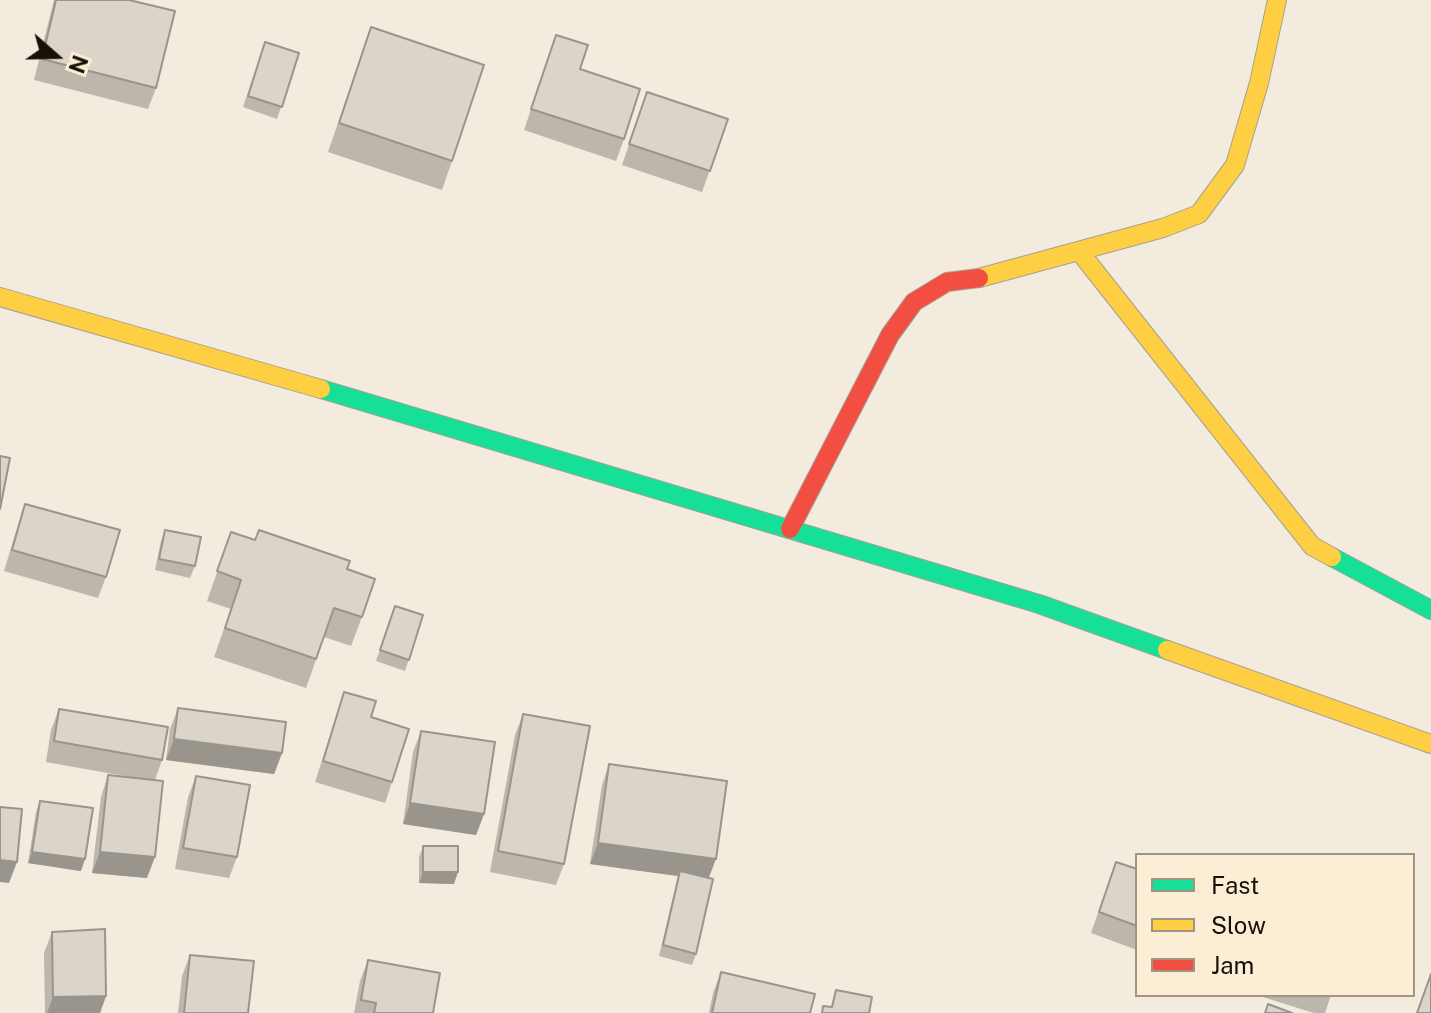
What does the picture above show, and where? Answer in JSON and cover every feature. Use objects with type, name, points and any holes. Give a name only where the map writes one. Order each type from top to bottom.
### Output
[{"type":"main road","points":[[790,529],[890,335],[914,302],[947,282],[979,278],[1163,228],[1199,214],[1235,165],[1259,83],[1277,0]]},
{"type":"main road","points":[[1079,251],[1312,546],[1431,610]]},
{"type":"main road","points":[[0,297],[1039,604],[1431,744]]},
{"type":"building","points":[[56,0],[129,0],[175,11],[156,88],[42,59]]},
{"type":"building","points":[[371,27],[484,65],[452,161],[339,123]]},
{"type":"building","points":[[556,35],[588,45],[580,69],[640,89],[624,139],[531,109]]},
{"type":"building","points":[[265,42],[299,53],[282,107],[248,96]]},
{"type":"building","points":[[647,92],[728,119],[710,171],[629,144]]},
{"type":"building","points":[[0,456],[10,458],[0,509]]},
{"type":"building","points":[[25,504],[120,530],[106,577],[12,550]]},
{"type":"building","points":[[165,530],[201,537],[195,566],[159,559]]},
{"type":"building","points":[[259,530],[350,561],[347,569],[375,579],[362,617],[334,608],[316,659],[225,628],[241,580],[217,571],[231,532],[255,540]]},
{"type":"building","points":[[395,606],[423,615],[409,660],[380,650]]},
{"type":"building","points":[[344,692],[376,701],[371,717],[409,729],[392,782],[323,761]]},
{"type":"building","points":[[178,708],[286,722],[282,753],[174,739]]},
{"type":"building","points":[[59,709],[168,727],[162,760],[54,741]]},
{"type":"building","points":[[523,714],[590,726],[564,864],[498,851]]},
{"type":"building","points":[[421,731],[495,742],[484,814],[410,803]]},
{"type":"building","points":[[609,764],[727,781],[716,859],[598,843]]},
{"type":"building","points":[[108,775],[163,781],[155,857],[100,852]]},
{"type":"building","points":[[196,776],[250,785],[237,857],[183,848]]},
{"type":"building","points":[[40,801],[93,808],[85,859],[32,852]]},
{"type":"building","points":[[0,807],[22,809],[17,862],[0,860]]},
{"type":"building","points":[[423,846],[458,846],[458,872],[423,872]]},
{"type":"building","points":[[1116,862],[1135,868],[1135,925],[1099,912]]},
{"type":"building","points":[[680,871],[713,879],[696,954],[663,945]]},
{"type":"building","points":[[105,929],[106,996],[53,997],[52,932]]},
{"type":"building","points":[[190,955],[254,961],[248,1013],[184,1013]]},
{"type":"building","points":[[368,960],[440,973],[433,1013],[374,1013],[376,1003],[361,1000]]},
{"type":"building","points":[[721,972],[815,994],[810,1013],[712,1013]]},
{"type":"building","points":[[1431,974],[1431,1013],[1417,1013]]},
{"type":"building","points":[[836,990],[872,997],[869,1013],[822,1013],[823,1006],[832,1007]]},
{"type":"building","points":[[1268,1004],[1292,1013],[1265,1013]]},
{"type":"traffic: fast","points":[[321,389],[1039,604],[1167,650]]},
{"type":"traffic: fast","points":[[1332,557],[1431,610]]},
{"type":"traffic: slow","points":[[979,278],[1163,228],[1199,214],[1235,165],[1259,83],[1277,0]]},
{"type":"traffic: slow","points":[[1079,251],[1312,546],[1332,557]]},
{"type":"traffic: slow","points":[[0,297],[321,389]]},
{"type":"traffic: slow","points":[[1167,650],[1431,744]]},
{"type":"traffic: jam","points":[[790,529],[890,335],[914,302],[947,282],[979,278]]}]
